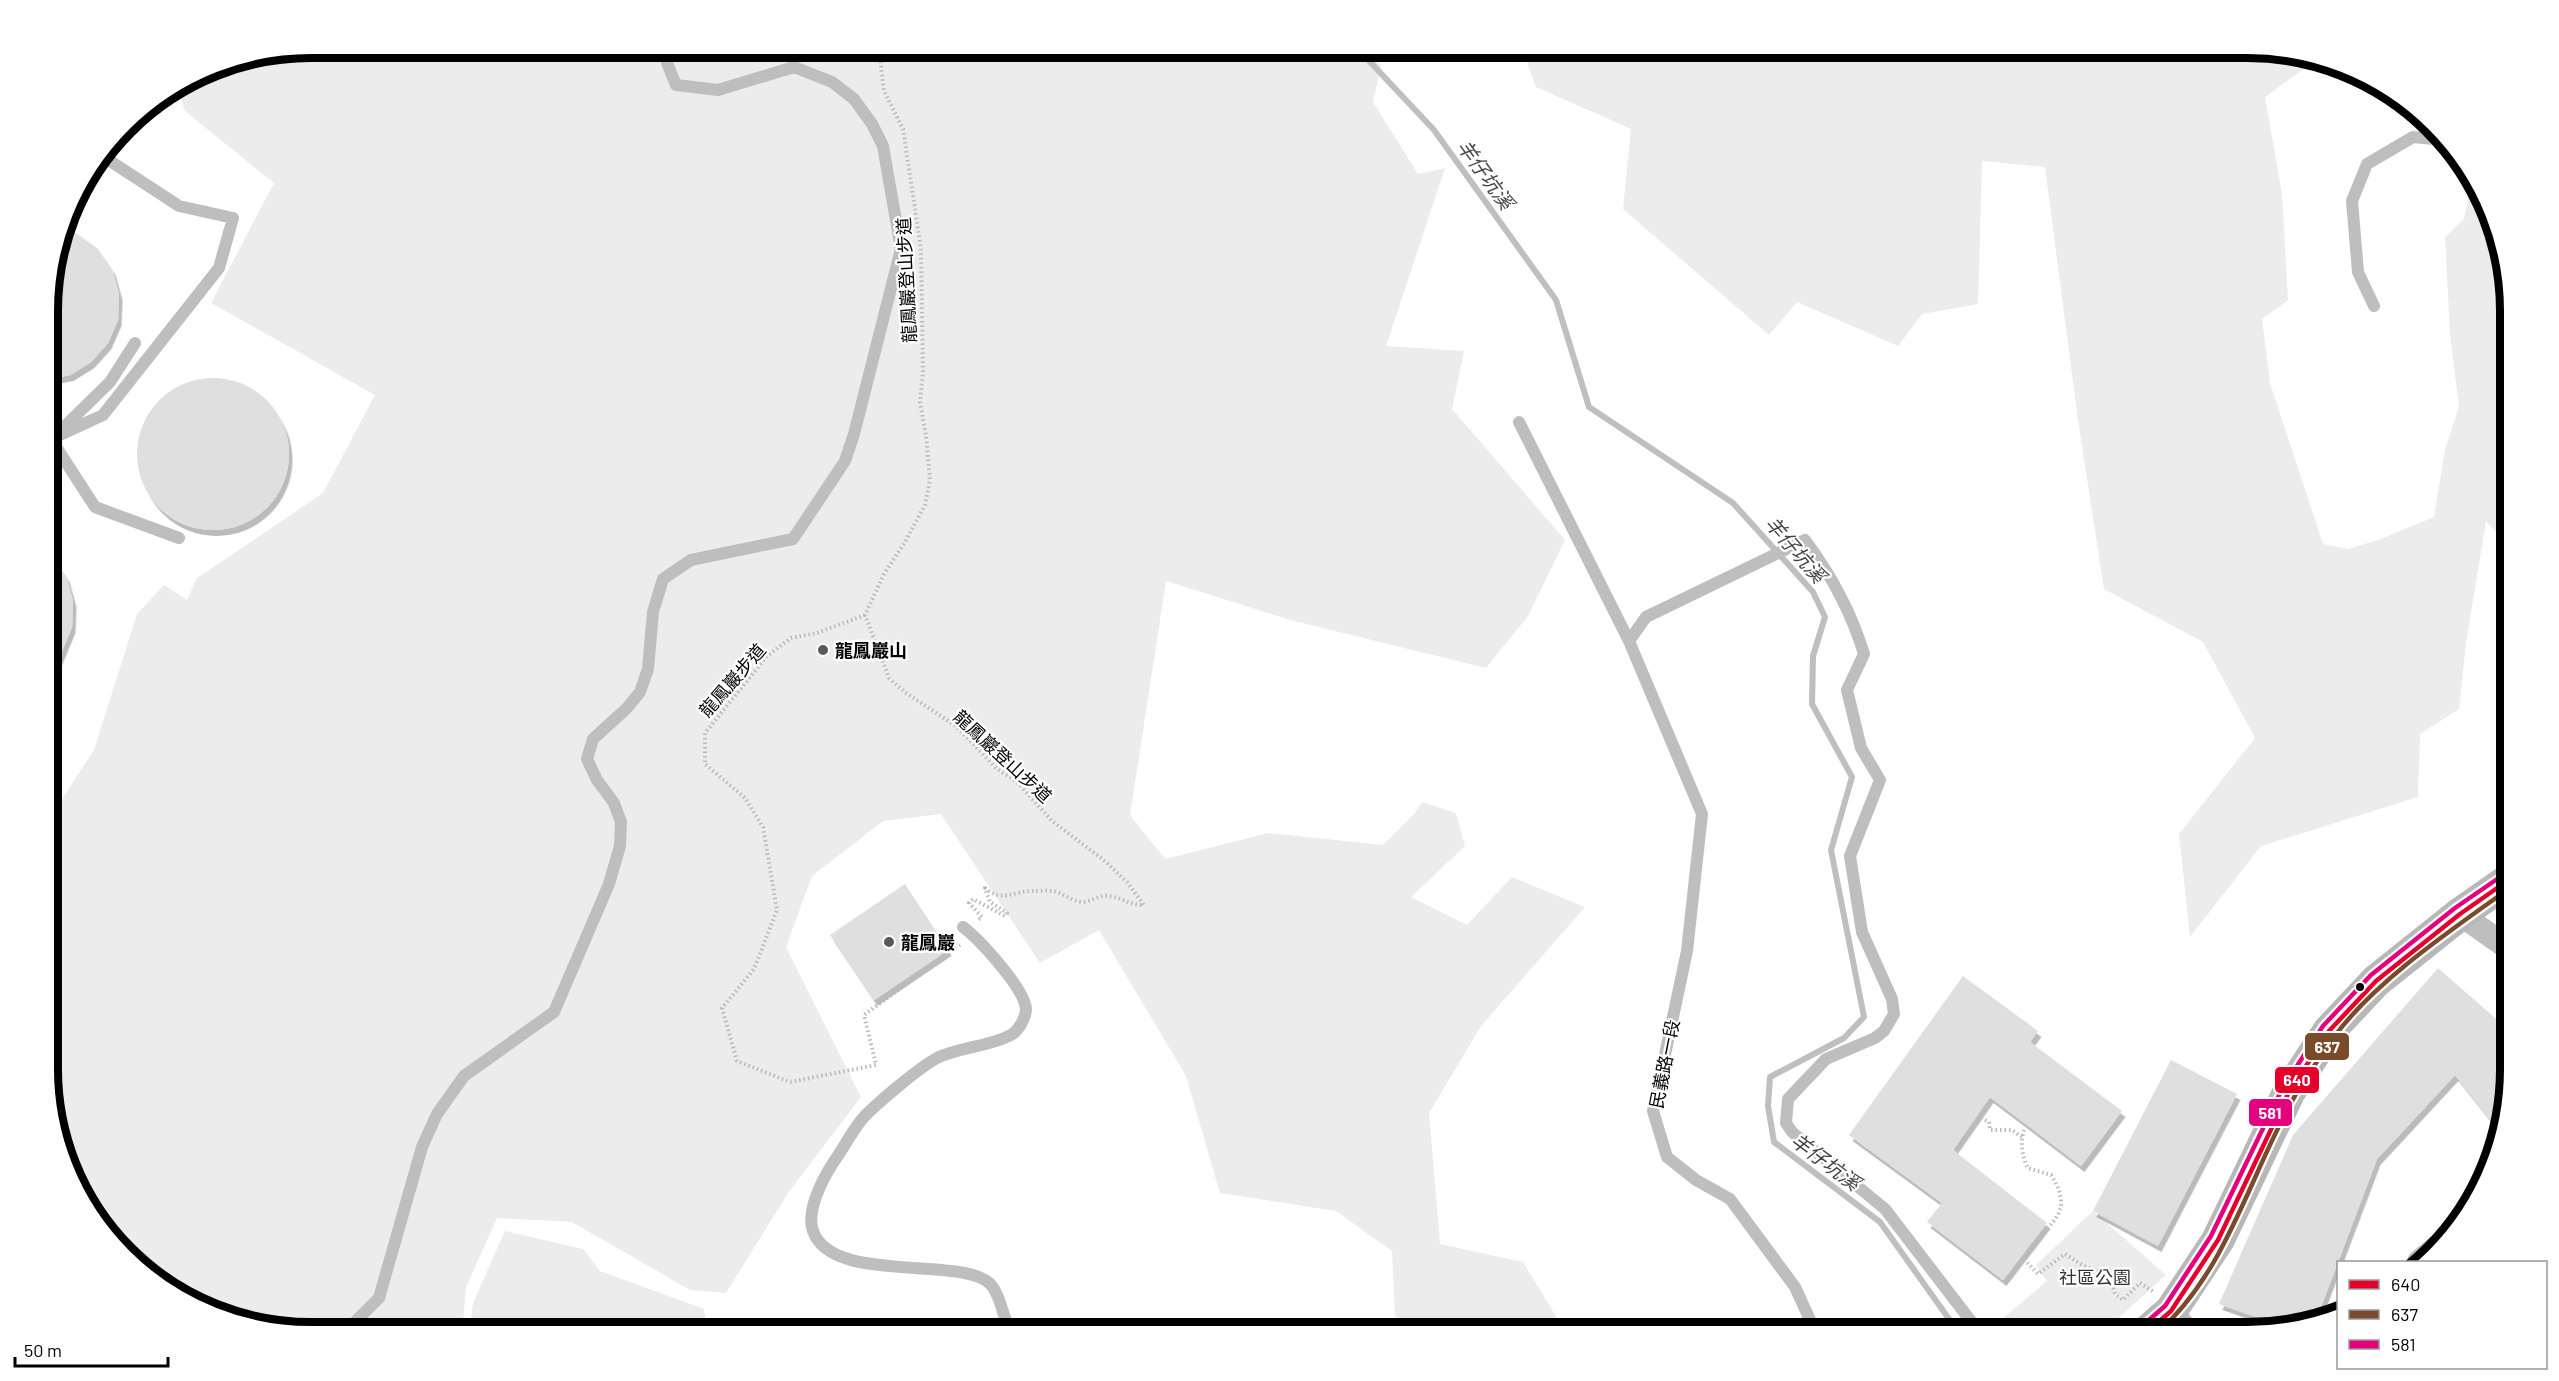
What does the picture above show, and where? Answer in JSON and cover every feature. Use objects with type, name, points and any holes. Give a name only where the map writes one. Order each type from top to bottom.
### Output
[{"type":"main road","points":[[2170,1320],[2218,1240],[2289,1092],[2329,1031],[2376,981],[2460,914],[2500,886]]},
{"type":"street","points":[[2460,914],[2500,942]]},
{"type":"lane","points":[[355,1322],[379,1298],[422,1147],[437,1114],[464,1076],[554,1012],[609,884],[620,846],[621,822],[614,804],[597,780],[587,759],[593,740],[627,708],[640,692],[648,669],[653,612],[663,579],[691,560],[793,539],[845,461],[854,434],[901,249],[883,146],[872,124],[854,99],[832,82],[795,67],[718,90],[676,85],[667,58]]},
{"type":"lane","points":[[2374,306],[2358,272],[2352,201],[2367,164],[2413,137],[2432,139]]},
{"type":"lane","points":[[58,435],[103,415],[219,268],[233,218],[179,206],[109,160]]},
{"type":"lane","points":[[58,431],[110,382],[135,343]]},
{"type":"lane","name":"民義路一段","points":[[1520,422],[1629,641],[1702,814],[1687,951],[1653,1111],[1667,1157],[1696,1180],[1730,1199],[1795,1287],[1811,1322]]},
{"type":"lane","points":[[58,451],[94,507],[179,538]]},
{"type":"lane","points":[[1629,641],[1646,617],[1805,540],[1830,573],[1854,620],[1864,654],[1847,690],[1861,748],[1880,780],[1850,856],[1862,932],[1892,999],[1894,1014],[1884,1031],[1875,1038],[1826,1059],[1812,1073],[1788,1099],[1786,1123],[1792,1132],[1885,1209],[1972,1322]]},
{"type":"lane","points":[[967,930],[995,959],[1018,991],[1026,1008],[1022,1023],[1012,1035],[937,1058],[863,1119],[828,1171],[812,1212],[813,1232],[826,1249],[844,1259],[972,1275],[992,1286],[1007,1322]]},
{"type":"path","name":"龍鳳巖登山步道","points":[[880,58],[884,91],[903,129],[921,249],[923,372],[920,402],[930,480],[925,505],[884,574],[865,615],[889,678],[906,693],[956,726],[996,768],[1017,782],[1052,821],[1105,861],[1127,882],[1144,905],[1131,905],[1119,898],[1104,895],[1092,902],[1079,902],[1052,891],[1015,892],[1004,897],[994,895],[985,888],[990,902],[1007,913],[1005,916],[973,899],[969,903],[982,916],[978,921],[968,914],[967,930]]},
{"type":"path","name":"龍鳳巖步道","points":[[865,615],[817,633],[791,638],[767,656],[705,733],[705,764],[745,798],[764,828],[777,910],[754,969],[722,1008],[737,1061],[790,1082],[876,1065],[864,1015],[958,947],[967,930]]},
{"type":"path","points":[[1981,1118],[1989,1122],[1990,1130],[1994,1132],[2012,1130],[2022,1137]]},
{"type":"path","points":[[2024,1130],[2022,1137],[2024,1162],[2028,1168],[2051,1174],[2062,1198],[2056,1221],[2032,1245],[2024,1259],[2038,1274],[2065,1254],[2070,1256],[2084,1266],[2110,1275],[2115,1294],[2123,1300],[2140,1283],[2170,1320]]},
{"type":"green space","points":[[311,58],[1374,58],[1381,66],[1373,102],[1418,174],[1445,168],[1386,346],[1464,351],[1452,409],[1565,540],[1528,616],[1486,668],[1294,621],[1166,581],[1130,815],[1165,859],[1268,833],[1383,845],[1414,814],[1422,802],[1456,813],[1465,846],[1411,897],[1467,925],[1512,877],[1585,907],[1481,1026],[1429,1113],[1440,1244],[1523,1262],[1559,1322],[1405,1322],[1395,1316],[1392,1251],[1336,1211],[1220,1193],[1186,1076],[1099,930],[1040,963],[941,814],[883,821],[812,876],[786,947],[861,1097],[788,1193],[726,1293],[690,1290],[572,1222],[497,1218],[466,1287],[463,1322],[295,1322],[262,1318],[230,1309],[199,1296],[171,1280],[145,1260],[111,1224],[92,1196],[72,1151],[63,1119],[58,1070],[58,805],[94,750],[137,614],[164,585],[187,600],[197,578],[323,493],[375,395],[211,303],[274,183],[185,111],[180,95],[215,78],[262,63]]},
{"type":"green space","points":[[1526,58],[2248,58],[2308,66],[2265,97],[2282,194],[2288,300],[2262,319],[2270,383],[2323,544],[2348,549],[2381,539],[2434,517],[2445,450],[2459,407],[2450,334],[2445,237],[2464,219],[2470,191],[2492,246],[2500,295],[2500,536],[2486,521],[2466,643],[2459,709],[2420,734],[2418,797],[2261,846],[2190,937],[2179,834],[2255,738],[2203,642],[2104,589],[2078,420],[2045,167],[1982,161],[1978,304],[1922,314],[1898,346],[1797,302],[1769,335],[1623,209],[1631,129],[1536,87]]},
{"type":"green space","name":"社區公園","points":[[2093,1211],[2166,1275],[2114,1322],[1998,1322],[2047,1281],[2036,1265]]},
{"type":"green space","points":[[505,1231],[583,1249],[600,1271],[704,1309],[706,1322],[470,1322],[473,1303]]},
{"type":"building","points":[[71,232],[97,248],[112,269],[119,294],[118,320],[108,343],[91,362],[70,375],[58,377],[58,311],[63,262]]},
{"type":"building","points":[[213,378],[242,384],[267,400],[283,425],[289,454],[283,483],[267,508],[242,524],[213,530],[184,524],[159,508],[143,483],[137,454],[143,425],[159,400],[184,384]]},
{"type":"building","points":[[58,565],[66,576],[73,601],[72,627],[58,661]]},
{"type":"building","name":"龍鳳巖","points":[[905,884],[948,950],[874,1000],[830,935]]},
{"type":"building","points":[[2438,968],[2500,1022],[2500,1086],[2495,1125],[2455,1075],[2377,1159],[2319,1312],[2268,1321],[2219,1304],[2293,1135]]},
{"type":"building","points":[[1963,976],[2038,1031],[2030,1042],[2122,1111],[2081,1166],[1990,1097],[1953,1150],[2047,1223],[2003,1280],[1927,1222],[1942,1203],[1849,1135]]},
{"type":"building","points":[[2171,1060],[2237,1094],[2158,1246],[2093,1211]]},
{"type":"waterway","name":"羊仔坑溪","points":[[1366,58],[1434,130],[1556,300],[1589,407],[1733,503],[1813,592],[1825,617],[1813,656],[1812,704],[1852,777],[1831,850],[1864,1017],[1844,1038],[1770,1077],[1768,1106],[1774,1142],[1880,1222],[1951,1322]]},
{"type":"transit line","name":"581","points":[[2147,1322],[2165,1306],[2211,1236],[2282,1089],[2323,1026],[2371,975],[2455,908],[2500,877]]},
{"type":"transit line","name":"640","points":[[2158,1322],[2171,1311],[2218,1240],[2289,1092],[2329,1031],[2376,981],[2460,914],[2500,886]]},
{"type":"transit line","name":"637","points":[[2168,1322],[2182,1308],[2220,1251],[2280,1124],[2296,1094],[2334,1037],[2351,1016],[2393,976],[2500,895]]},
{"type":"place","name":"龍鳳巖山","points":[[823,650]]},
{"type":"place","name":"龍鳳巖","points":[[889,942]]}]
